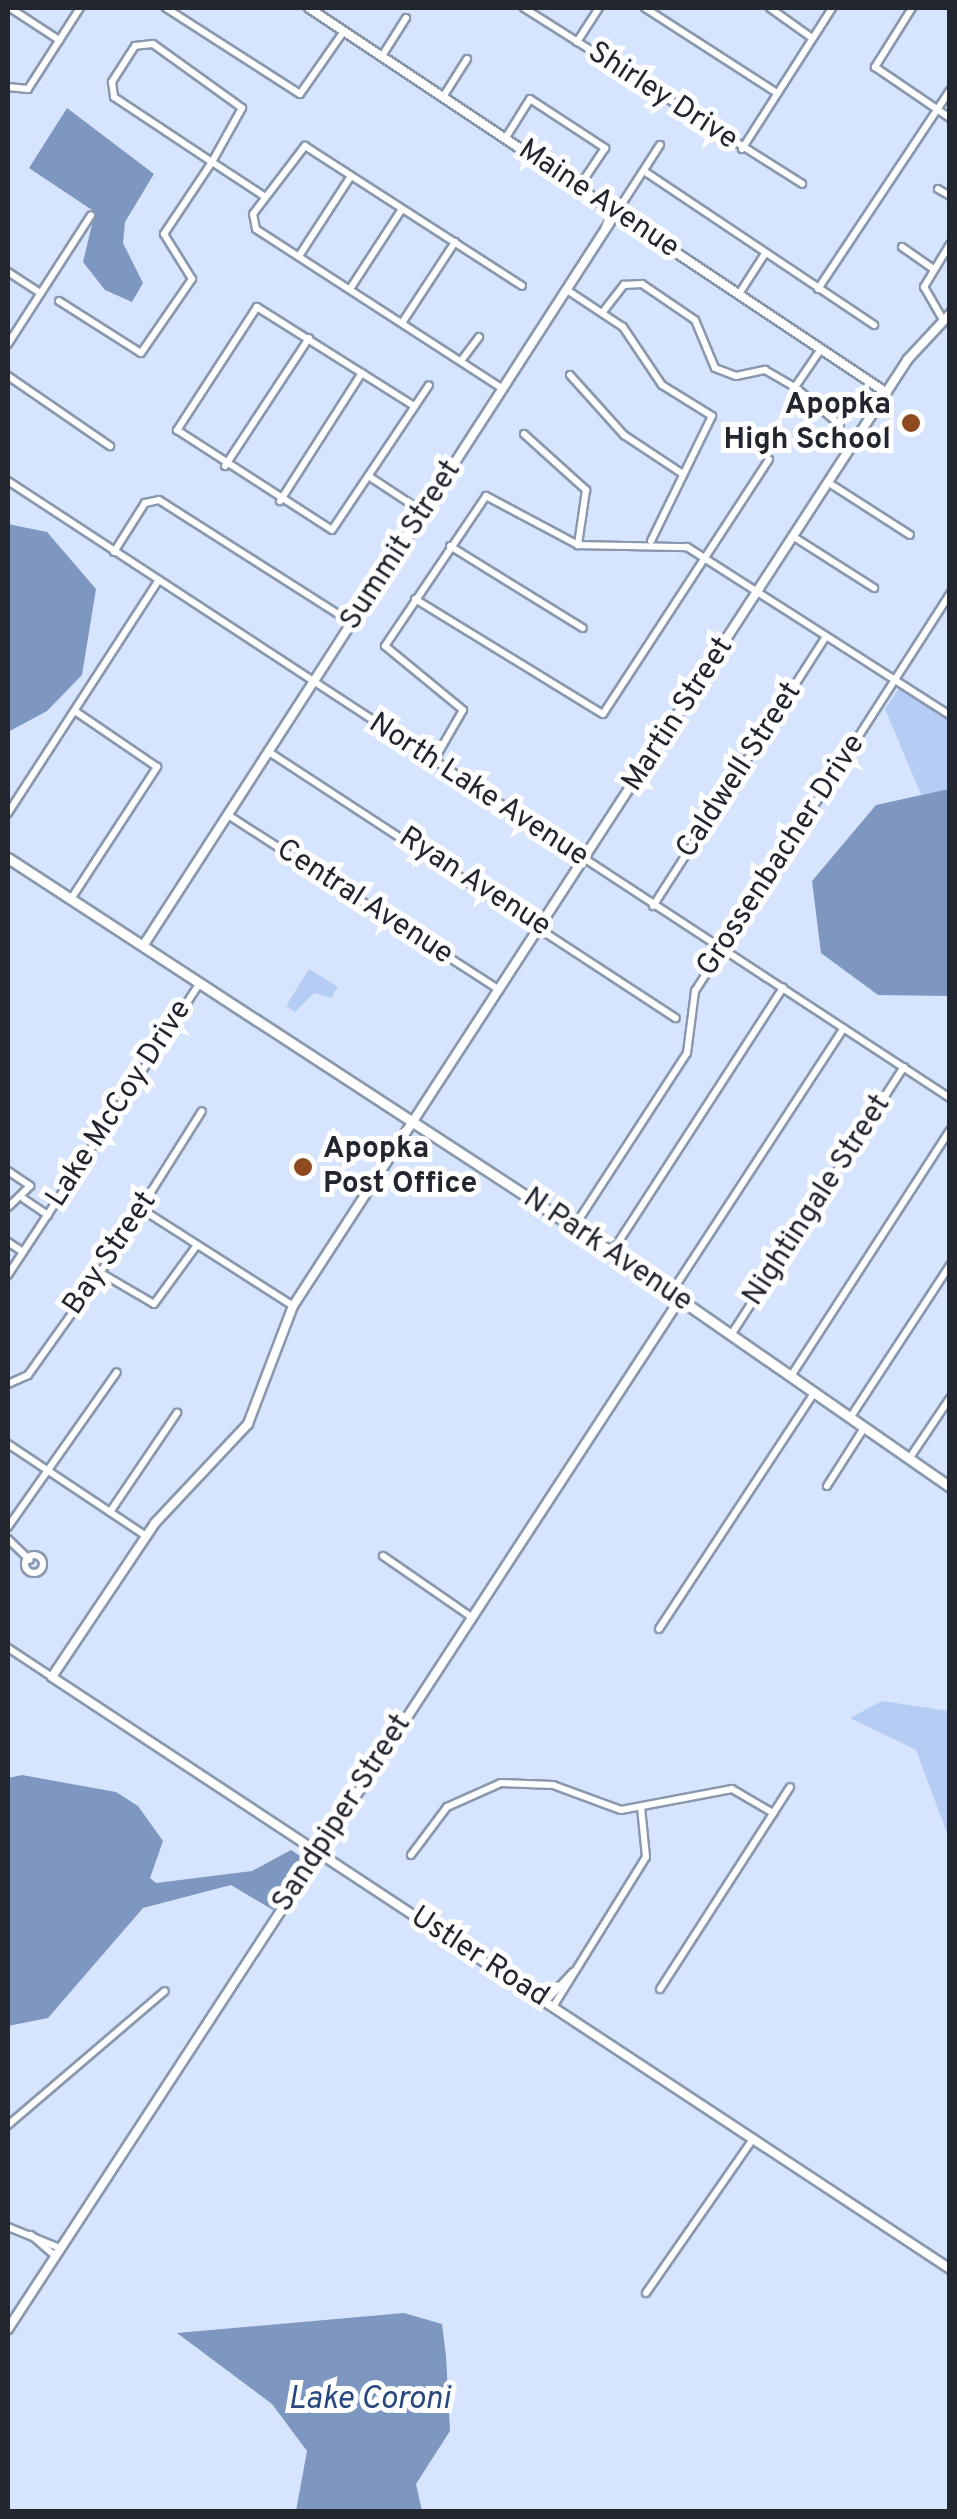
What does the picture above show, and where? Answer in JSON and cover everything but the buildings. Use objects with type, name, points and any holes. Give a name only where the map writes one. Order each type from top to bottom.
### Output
[{"type":"main road","name":"N Park Avenue","points":[[8,858],[612,1252],[950,1487]]},
{"type":"street","points":[[10,8],[59,40]]},
{"type":"street","points":[[8,87],[28,89],[80,8]]},
{"type":"street","name":"Maine Avenue","points":[[309,8],[887,393]]},
{"type":"street","name":"Shirley Drive","points":[[524,8],[802,184]]},
{"type":"street","points":[[576,42],[599,8]]},
{"type":"street","points":[[646,8],[777,94]]},
{"type":"street","points":[[770,8],[812,38]]},
{"type":"street","points":[[742,149],[832,8]]},
{"type":"street","points":[[912,8],[875,60],[878,72],[950,118]]},
{"type":"street","points":[[170,9],[300,94],[344,31]]},
{"type":"street","points":[[382,56],[406,18]]},
{"type":"street","points":[[58,301],[133,353],[147,350],[194,271],[167,249],[164,234],[212,162],[239,102],[153,44],[136,46],[112,82],[114,97],[212,162],[264,196]]},
{"type":"street","points":[[443,97],[468,59]]},
{"type":"street","points":[[818,289],[950,90]]},
{"type":"street","points":[[505,138],[530,99],[605,148],[579,188]]},
{"type":"street","name":"Summit Street","points":[[143,946],[660,145]]},
{"type":"street","points":[[503,388],[299,256],[252,221],[264,196],[302,146],[522,286]]},
{"type":"street","points":[[644,171],[874,326]]},
{"type":"street","points":[[299,256],[351,176]]},
{"type":"street","points":[[938,189],[950,196]]},
{"type":"street","points":[[350,289],[402,209]]},
{"type":"street","points":[[8,344],[91,215]]},
{"type":"street","points":[[402,323],[454,242]]},
{"type":"street","points":[[946,316],[924,287],[950,244]]},
{"type":"street","points":[[902,248],[932,269]]},
{"type":"street","points":[[739,294],[764,255]]},
{"type":"street","points":[[8,272],[40,293]]},
{"type":"street","points":[[602,313],[624,285],[642,284],[695,320],[715,368],[736,376],[765,370],[795,387],[840,425]]},
{"type":"street","points":[[567,290],[623,327],[662,385],[712,416],[651,541]]},
{"type":"street","points":[[414,406],[257,307],[177,430],[225,466],[332,530],[428,385]]},
{"type":"street","name":"Martin Street","points":[[52,1677],[146,1536],[248,1424],[294,1306],[887,393],[946,316]]},
{"type":"street","points":[[462,361],[479,337]]},
{"type":"street","points":[[225,466],[308,338]]},
{"type":"street","points":[[795,387],[821,348]]},
{"type":"street","points":[[280,501],[362,374]]},
{"type":"street","points":[[570,375],[624,435],[683,474]]},
{"type":"street","points":[[8,376],[110,446]]},
{"type":"street","points":[[524,434],[586,490],[578,545]]},
{"type":"street","points":[[415,598],[603,714],[769,458]]},
{"type":"street","points":[[370,477],[423,512]]},
{"type":"street","name":"North Lake Avenue","points":[[8,481],[312,684],[950,1098]]},
{"type":"street","points":[[830,483],[910,535]]},
{"type":"street","points":[[433,762],[464,710],[386,652],[415,598],[486,496],[578,545],[651,541],[705,556],[950,715]]},
{"type":"street","points":[[114,552],[145,503],[159,500],[352,623]]},
{"type":"street","points":[[794,537],[874,588]]},
{"type":"street","points":[[450,546],[583,628]]},
{"type":"street","points":[[8,814],[158,581]]},
{"type":"street","name":"Grossenbacher Drive","points":[[574,1228],[687,1053],[695,991],[950,594]]},
{"type":"street","name":"Caldwell Street","points":[[653,906],[826,636]]},
{"type":"street","points":[[71,899],[157,767],[74,711]]},
{"type":"street","name":"Ryan Avenue","points":[[269,752],[676,1018]]},
{"type":"street","name":"Central Avenue","points":[[228,815],[500,990]]},
{"type":"street","name":"Lake McCoy Drive","points":[[8,1275],[200,982]]},
{"type":"street","points":[[612,1252],[784,988]]},
{"type":"street","name":"Sandpiper Street","points":[[8,2329],[473,1618],[844,1028]]},
{"type":"street","name":"Nightingale Street","points":[[731,1335],[904,1067]]},
{"type":"street","name":"Bay Street","points":[[8,1384],[28,1375],[101,1273],[202,1111]]},
{"type":"street","points":[[790,1377],[950,1130]]},
{"type":"street","points":[[8,1171],[30,1185],[24,1199],[8,1208]]},
{"type":"street","points":[[24,1199],[48,1215]]},
{"type":"street","points":[[142,1210],[294,1306]]},
{"type":"street","points":[[8,1242],[23,1252]]},
{"type":"street","points":[[101,1273],[154,1304],[197,1245]]},
{"type":"street","points":[[850,1418],[950,1265]]},
{"type":"street","points":[[8,1527],[52,1474],[117,1372]]},
{"type":"street","points":[[659,1628],[814,1393]]},
{"type":"street","points":[[910,1459],[950,1398]]},
{"type":"street","points":[[110,1512],[178,1412]]},
{"type":"street","points":[[827,1486],[864,1428]]},
{"type":"street","points":[[8,1444],[146,1536]]},
{"type":"street","points":[[8,1539],[30,1560]]},
{"type":"street","points":[[383,1556],[473,1618]]},
{"type":"street","name":"Ustler Road","points":[[8,1648],[950,2268]]},
{"type":"street","points":[[411,1855],[447,1807],[501,1782],[641,1807],[723,1788],[773,1814]]},
{"type":"street","points":[[660,1989],[790,1787]]},
{"type":"street","points":[[549,2004],[565,1990],[646,1858],[641,1807]]},
{"type":"street","points":[[549,2004],[557,1984],[573,1972]]},
{"type":"street","points":[[557,1984],[565,1990]]},
{"type":"street","points":[[8,2126],[165,1991]]},
{"type":"street","points":[[646,2293],[754,2139]]},
{"type":"street","points":[[8,2228],[31,2234],[58,2252]]},
{"type":"shaded area","points":[[902,684],[949,715],[949,818],[933,823],[885,709]]},
{"type":"shaded area","points":[[309,969],[338,987],[331,998],[314,993],[295,1012],[286,1006]]},
{"type":"shaded area","points":[[882,1701],[949,1711],[949,1838],[916,1750],[850,1718]]},
{"type":"water","points":[[67,108],[154,174],[125,222],[123,243],[143,283],[132,302],[105,290],[83,262],[95,212],[29,168]]},
{"type":"water","points":[[8,524],[47,532],[96,589],[82,675],[47,711],[8,732]]},
{"type":"water","points":[[949,789],[949,996],[878,995],[821,953],[812,881],[876,805]]},
{"type":"water","points":[[22,1775],[116,1792],[138,1806],[163,1841],[150,1878],[156,1883],[252,1871],[291,1850],[306,1860],[273,1910],[231,1885],[143,1908],[48,2018],[8,2026],[8,1778]]},
{"type":"water","name":"Lake Coroni","points":[[404,2313],[442,2324],[446,2356],[450,2431],[416,2484],[422,2511],[296,2511],[307,2451],[272,2404],[177,2333]]},
{"type":"place","name":"Apopka High School","points":[[911,423]]},
{"type":"place","name":"Apopka Post Office","points":[[303,1167]]}]
